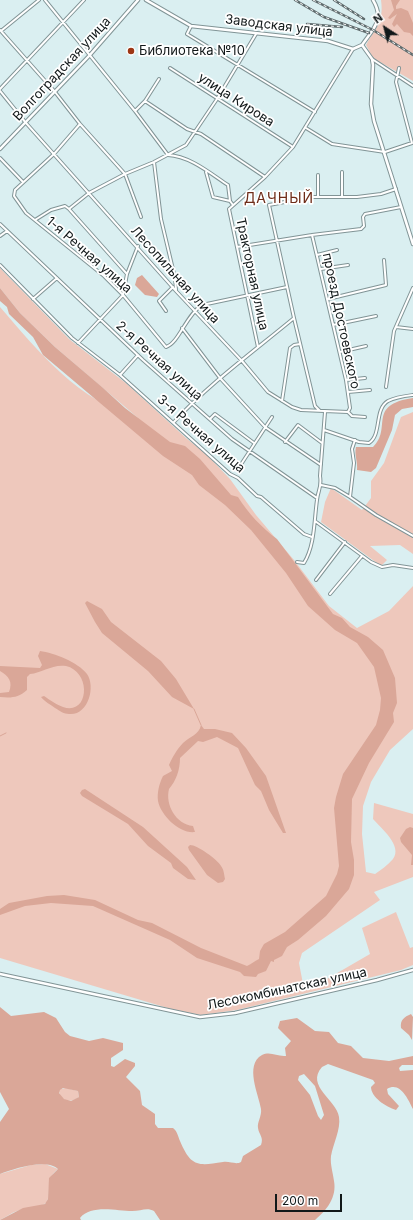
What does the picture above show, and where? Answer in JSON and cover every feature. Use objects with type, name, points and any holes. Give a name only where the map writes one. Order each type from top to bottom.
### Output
[{"type":"street","points":[[38,0],[1,31],[28,60],[80,124],[125,174],[141,217]]},
{"type":"street","points":[[45,0],[135,111],[168,155]]},
{"type":"street","points":[[0,90],[84,0]]},
{"type":"street","name":"Волгоградская улица","points":[[0,149],[89,56],[138,0]]},
{"type":"street","points":[[146,0],[191,26],[187,34],[314,112]]},
{"type":"street","points":[[353,48],[362,45],[378,20],[378,10],[374,0]]},
{"type":"street","name":"Заводская улица","points":[[191,26],[334,42],[353,48]]},
{"type":"street","points":[[69,209],[89,193],[186,145],[238,66],[257,33]]},
{"type":"street","points":[[362,45],[372,59],[413,86]]},
{"type":"street","name":"Тракторная улица","points":[[258,347],[229,209],[265,177],[294,148],[353,48]]},
{"type":"street","points":[[372,59],[372,112],[413,244]]},
{"type":"street","name":"улица Кирова","points":[[170,68],[294,148]]},
{"type":"street","points":[[306,128],[332,144],[385,152],[413,143],[396,82],[396,76],[399,68]]},
{"type":"street","points":[[135,111],[145,101],[159,79]]},
{"type":"street","name":"Лесопильная улица","points":[[0,90],[26,123],[138,246],[176,291],[242,361],[268,392],[282,401],[302,410],[348,412],[352,416],[365,417]]},
{"type":"street","points":[[145,101],[187,129],[195,131],[265,177]]},
{"type":"street","points":[[0,158],[23,182],[54,154],[80,124]]},
{"type":"street","name":"Тракторная улица","points":[[168,155],[183,158],[228,185],[230,201],[233,205]]},
{"type":"street","points":[[154,162],[161,219],[176,281],[176,291]]},
{"type":"street","points":[[206,171],[213,197],[230,201]]},
{"type":"street","points":[[342,172],[342,197]]},
{"type":"street","points":[[318,175],[318,197]]},
{"type":"street","name":"1-я Речная улица","points":[[23,182],[13,193],[19,205],[35,220],[104,276],[123,295],[166,347],[178,337],[182,328]]},
{"type":"street","points":[[321,412],[315,406],[287,287],[270,205],[318,197],[381,194],[396,189]]},
{"type":"street","points":[[35,220],[51,210],[65,206],[127,274]]},
{"type":"street","points":[[237,247],[362,229],[363,217],[365,214],[402,207]]},
{"type":"street","name":"2-я Речная улица","points":[[0,224],[138,355],[232,439],[250,450],[254,455],[317,498]]},
{"type":"street","points":[[0,236],[7,231]]},
{"type":"street","name":"проезд Достоевского","points":[[312,235],[346,380],[350,408],[348,412]]},
{"type":"street","points":[[78,343],[123,295],[127,274],[138,246]]},
{"type":"street","points":[[317,255],[337,250]]},
{"type":"street","points":[[328,299],[386,286],[384,260]]},
{"type":"street","points":[[321,270],[348,264]]},
{"type":"street","name":"3-я Речная улица","points":[[0,265],[32,299],[78,343],[120,375],[230,474],[245,483],[257,496],[261,497],[304,534],[312,537]]},
{"type":"street","points":[[32,299],[57,278]]},
{"type":"street","points":[[166,311],[159,301],[176,281]]},
{"type":"street","points":[[287,287],[202,305],[194,310],[182,328],[220,378],[265,427],[321,465]]},
{"type":"street","points":[[386,387],[389,353],[396,327],[413,288]]},
{"type":"street","points":[[334,325],[376,316]]},
{"type":"street","points":[[174,422],[192,403],[220,378],[294,318]]},
{"type":"street","points":[[396,327],[413,329]]},
{"type":"street","points":[[282,401],[290,348],[294,345],[300,344]]},
{"type":"street","points":[[340,352],[366,346]]},
{"type":"street","points":[[120,375],[138,355]]},
{"type":"street","points":[[346,380],[365,378]]},
{"type":"street","points":[[348,392],[370,390]]},
{"type":"street","points":[[324,430],[364,443],[372,441],[381,410],[386,403],[394,398],[413,395]]},
{"type":"street","points":[[297,562],[304,563],[309,553],[315,521],[317,498],[321,485],[322,443],[325,412]]},
{"type":"street","points":[[210,419],[215,414],[254,443]]},
{"type":"street","points":[[240,466],[272,417]]},
{"type":"street","points":[[286,442],[298,426],[322,443]]},
{"type":"street","points":[[350,497],[354,463],[352,449],[355,440]]},
{"type":"street","points":[[321,485],[336,488],[376,515],[413,536]]},
{"type":"street","points":[[315,521],[362,556],[382,567],[393,565],[413,568]]},
{"type":"street","points":[[316,580],[345,542]]},
{"type":"street","points":[[330,594],[362,556]]},
{"type":"street","name":"Лесокомбинатская улица","points":[[0,974],[200,1017],[235,1013],[377,980],[413,970]]},
{"type":"shaded area","points":[[381,0],[413,0],[413,81],[373,58],[366,45],[376,29],[380,19],[382,8]]},
{"type":"shaded area","points":[[391,0],[400,0],[396,6],[396,9],[401,8],[408,11],[413,23],[413,36],[410,33],[404,32],[397,24],[394,27],[392,24],[397,14],[390,19],[388,18],[394,10]]},
{"type":"shaded area","points":[[0,268],[69,339],[127,384],[186,438],[206,454],[230,479],[256,515],[294,560],[329,606],[357,628],[389,611],[413,586],[413,729],[390,750],[371,782],[363,806],[362,834],[366,872],[375,874],[393,859],[395,849],[390,838],[373,819],[374,803],[413,814],[413,877],[374,892],[380,900],[302,953],[299,963],[303,984],[320,983],[370,954],[362,928],[396,912],[410,948],[413,947],[413,965],[401,970],[237,1010],[201,1015],[171,1009],[0,958],[0,307],[29,341],[61,373],[78,387],[97,400],[138,418],[55,347],[20,313],[0,288]]},
{"type":"shaded area","points":[[142,275],[159,294],[157,297],[145,295],[135,285],[137,278]]},
{"type":"shaded area","points":[[0,288],[20,313],[55,347],[125,408],[170,442],[185,446],[200,459],[231,495],[238,497],[256,520],[277,539],[333,614],[342,618],[350,627],[368,637],[383,650],[395,678],[397,703],[393,713],[394,722],[369,763],[352,799],[351,842],[354,860],[354,875],[349,889],[326,916],[298,940],[287,947],[282,956],[274,960],[274,962],[271,961],[266,971],[258,974],[256,977],[244,976],[240,972],[197,958],[170,940],[93,906],[51,903],[25,906],[0,915],[0,909],[9,903],[47,896],[64,895],[95,900],[138,920],[152,923],[201,948],[247,966],[259,959],[260,951],[264,944],[285,932],[326,896],[337,874],[339,866],[334,808],[343,774],[376,725],[380,710],[381,698],[374,667],[357,643],[335,630],[308,606],[286,573],[251,530],[225,505],[199,485],[192,475],[163,456],[43,355],[33,337],[9,314],[7,307],[0,301]]},
{"type":"shaded area","points":[[413,398],[413,407],[402,409],[395,415],[392,430],[376,468],[371,472],[357,470],[355,453],[356,447],[373,447],[379,440],[385,412],[390,406],[399,401]]},
{"type":"shaded area","points":[[413,412],[413,554],[400,545],[370,546],[387,560],[381,566],[321,522],[325,502],[331,488],[362,510],[371,498],[371,481],[384,463],[401,417]]},
{"type":"shaded area","points":[[87,601],[102,609],[111,622],[161,661],[176,679],[194,709],[172,697],[148,671],[102,633],[85,603]]},
{"type":"shaded area","points":[[40,651],[72,662],[87,674],[91,686],[90,693],[85,706],[81,710],[76,713],[65,713],[55,708],[41,697],[44,696],[63,707],[72,708],[78,705],[82,700],[84,692],[83,684],[80,676],[74,670],[66,666],[56,666],[30,674],[27,677],[27,690],[24,693],[14,697],[0,697],[0,693],[9,692],[11,685],[8,677],[0,671],[0,666],[40,668],[42,665],[38,656]]},
{"type":"shaded area","points":[[201,725],[204,729],[215,729],[232,733],[246,748],[266,776],[286,833],[283,833],[269,810],[261,791],[255,785],[238,748],[217,737],[203,742],[198,741],[180,758],[177,775],[169,789],[168,795],[170,807],[173,813],[182,822],[193,826],[195,832],[189,832],[177,827],[167,818],[158,801],[160,782],[163,776],[172,771],[169,765],[177,751],[183,743],[196,734]]},
{"type":"shaded area","points":[[85,789],[143,827],[187,867],[196,880],[188,879],[173,868],[171,863],[148,846],[128,824],[82,796],[80,793]]},
{"type":"shaded area","points":[[410,827],[413,828],[413,865],[411,865],[412,855],[401,842],[400,838],[406,829]]},
{"type":"shaded area","points":[[190,845],[202,850],[219,863],[224,872],[225,879],[223,882],[218,883],[207,875],[189,850],[188,847]]},
{"type":"shaded area","points":[[0,1007],[11,1016],[44,1012],[56,1018],[65,1032],[70,1036],[89,1041],[103,1038],[123,1043],[123,1050],[111,1058],[111,1066],[114,1067],[125,1059],[135,1063],[135,1066],[126,1077],[140,1091],[142,1105],[155,1114],[155,1124],[158,1128],[174,1129],[184,1150],[192,1160],[201,1164],[226,1162],[237,1163],[241,1162],[243,1156],[261,1145],[262,1142],[258,1126],[261,1109],[254,1080],[254,1066],[257,1060],[265,1054],[286,1056],[285,1048],[291,1041],[278,1028],[280,1021],[297,1018],[315,1031],[329,1032],[338,1043],[351,1046],[363,1058],[389,1061],[413,1056],[413,1065],[402,1065],[399,1068],[400,1071],[413,1070],[413,1109],[403,1092],[396,1087],[387,1089],[388,1094],[399,1106],[396,1110],[388,1107],[376,1098],[371,1087],[375,1083],[373,1080],[328,1064],[322,1067],[318,1074],[317,1080],[319,1087],[337,1111],[339,1122],[331,1156],[335,1187],[334,1192],[330,1203],[315,1220],[160,1220],[154,1211],[146,1209],[132,1211],[104,1209],[91,1211],[80,1218],[81,1220],[0,1220],[23,1208],[45,1204],[48,1199],[49,1178],[58,1169],[46,1164],[38,1164],[21,1167],[0,1174],[0,1122],[9,1109],[0,1092]],"holes":[[[304,1074],[315,1086],[324,1115],[321,1120],[310,1095],[298,1080],[299,1076]],[[63,1088],[78,1091],[79,1097],[71,1101],[64,1099],[59,1093]]]},
{"type":"shaded area","points":[[411,1014],[413,1017],[412,1040],[401,1028],[403,1019]]},
{"type":"shaded area","points":[[66,1088],[78,1091],[79,1097],[69,1101],[61,1097],[59,1091]]},
{"type":"shaded area","points":[[45,1164],[58,1169],[51,1177],[47,1202],[41,1206],[15,1212],[0,1220],[0,1174],[31,1165]]},
{"type":"waterway","points":[[194,709],[201,725]]},
{"type":"waterway","points":[[0,736],[6,733]]},
{"type":"railway","points":[[295,0],[324,17],[369,33]]},
{"type":"railway","points":[[313,0],[373,30],[413,55]]},
{"type":"railway","points":[[334,0],[364,19]]},
{"type":"railway","points":[[307,24],[342,27]]},
{"type":"place","name":"Библиотека №10","points":[[131,51]]},
{"type":"district","name":"ДАЧНЫЙ","points":[[279,199]]}]
